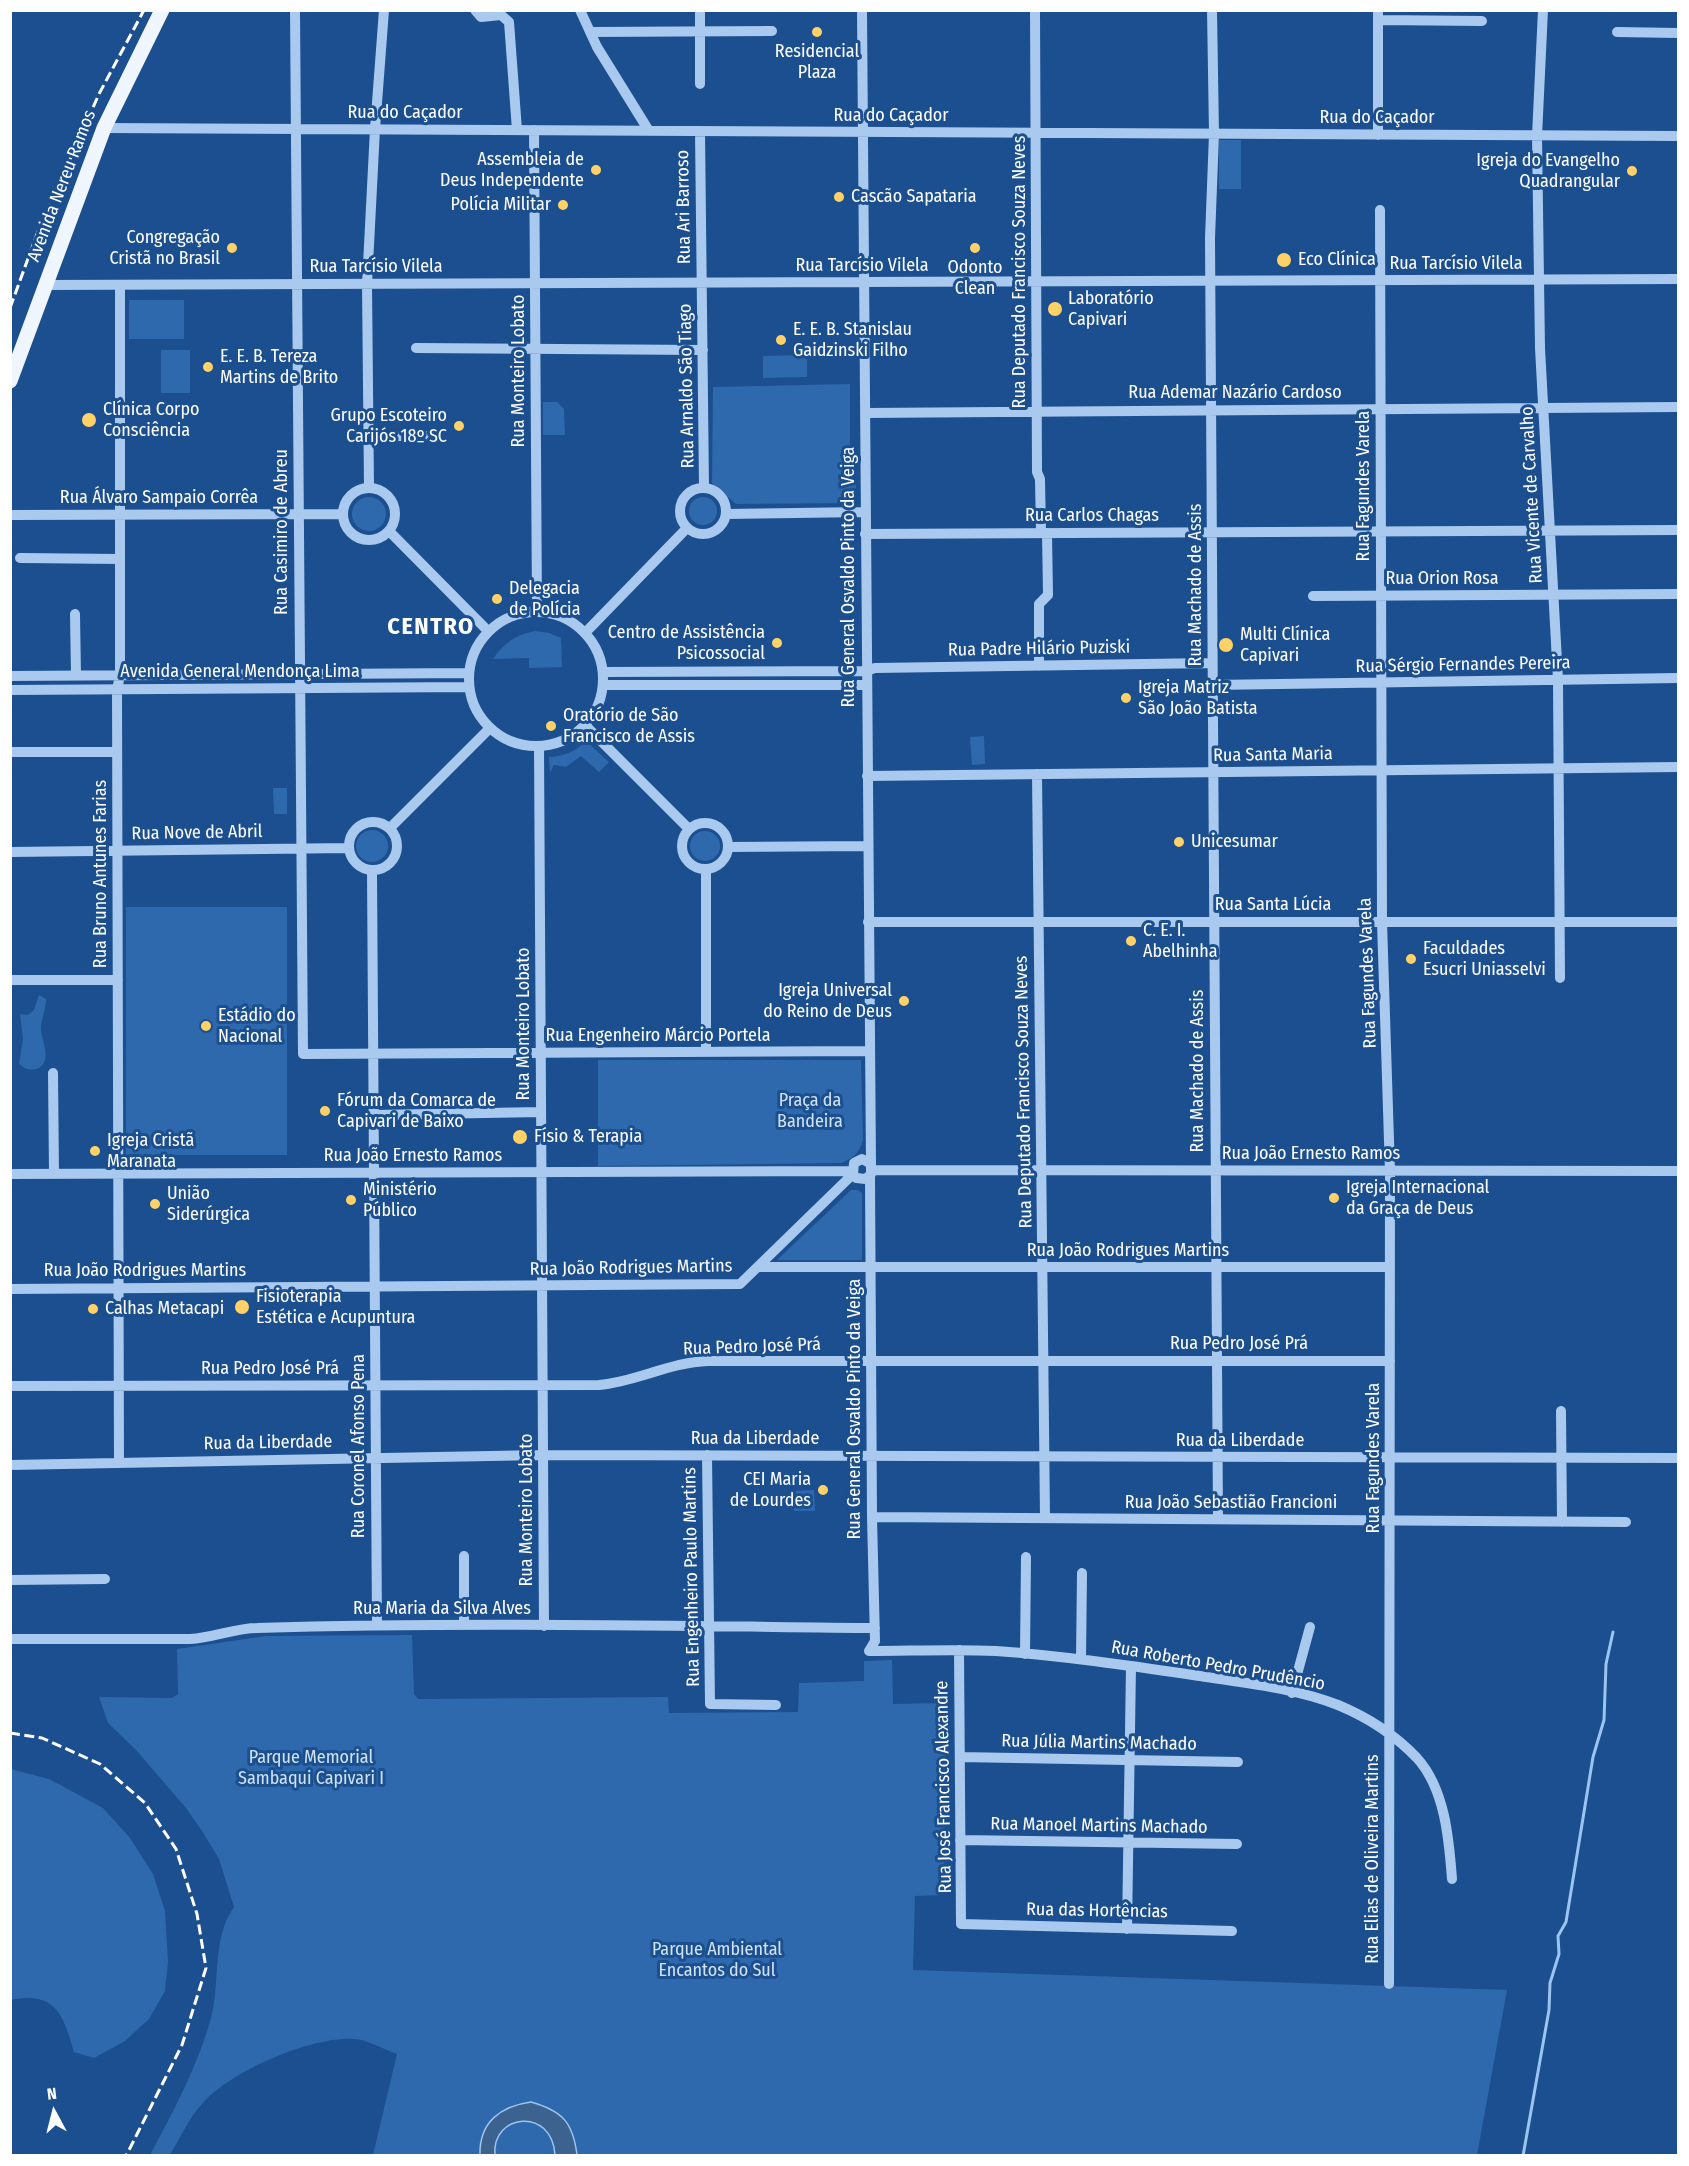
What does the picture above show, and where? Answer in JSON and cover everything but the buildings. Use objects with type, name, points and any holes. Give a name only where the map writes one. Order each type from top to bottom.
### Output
[{"type":"main road","name":"Avenida Nereu Ramos","points":[[10,381],[104,128],[162,10]]},
{"type":"street","name":"Rua Casimiro de Abreu","points":[[295,10],[303,1054]]},
{"type":"street","points":[[369,488],[367,284],[384,10]]},
{"type":"street","points":[[475,10],[481,17],[501,15],[509,22],[517,130]]},
{"type":"street","points":[[580,10],[590,33],[649,131]]},
{"type":"street","points":[[700,10],[700,84]]},
{"type":"street","name":"Rua General Osvaldo Pinto da Veiga","points":[[862,10],[871,1456],[875,1641]]},
{"type":"street","name":"Rua Deputado Francisco Souza Neves","points":[[1035,10],[1037,471],[1040,479],[1048,595],[1039,604],[1039,666]]},
{"type":"street","name":"Rua Machado de Assis","points":[[1212,10],[1214,134],[1210,214],[1210,281],[1218,1519]]},
{"type":"street","name":"Rua Vicente de Carvalho","points":[[1543,10],[1537,136],[1539,280],[1558,680],[1560,978]]},
{"type":"street","points":[[1378,135],[1378,15],[1482,21]]},
{"type":"street","points":[[590,33],[772,31]]},
{"type":"street","points":[[1617,32],[1678,33]]},
{"type":"street","name":"Rua do Caçador","points":[[104,128],[1678,136]]},
{"type":"street","name":"Rua Monteiro Lobato","points":[[534,130],[537,611]]},
{"type":"street","name":"Rua Ari Barroso","points":[[700,131],[702,283]]},
{"type":"street","name":"Rua Fagundes Varela","points":[[1380,210],[1382,922],[1390,1172],[1389,1734]]},
{"type":"street","name":"Rua Tarcísio Vilela","points":[[46,285],[1678,279]]},
{"type":"street","name":"Rua Arnaldo São Tiago","points":[[702,283],[704,488]]},
{"type":"street","name":"Rua Bruno Antunes Farias","points":[[119,1463],[117,690],[120,675],[120,285]]},
{"type":"street","points":[[416,348],[703,350]]},
{"type":"street","name":"Rua Ademar Nazário Cardoso","points":[[865,412],[1678,407]]},
{"type":"street","points":[[369,436],[428,436]]},
{"type":"street","points":[[369,488],[385,493],[394,507],[393,523],[389,531],[374,539],[357,537],[350,531],[343,514],[350,496],[359,490],[369,488]]},
{"type":"street","points":[[704,488],[718,494],[726,507],[726,514],[724,521],[714,532],[700,535],[687,528],[680,516],[681,502],[691,491],[704,488]]},
{"type":"street","points":[[726,514],[865,512]]},
{"type":"street","name":"Rua Álvaro Sampaio Corrêa","points":[[10,515],[343,514]]},
{"type":"street","points":[[585,633],[687,528]]},
{"type":"street","name":"Rua Carlos Chagas","points":[[865,534],[1678,530]]},
{"type":"street","points":[[389,531],[488,631]]},
{"type":"street","points":[[20,558],[120,559]]},
{"type":"street","name":"Rua Orion Rosa","points":[[1313,596],[1678,594]]},
{"type":"street","points":[[537,611],[555,614],[573,622],[585,633],[599,656],[604,672],[601,699],[586,726],[560,741],[539,746],[520,744],[504,738],[490,728],[478,714],[471,700],[469,687],[469,673],[474,651],[488,631],[501,620],[537,611]]},
{"type":"street","points":[[75,614],[76,675]]},
{"type":"street","name":"Rua Padre Hilário Puziski","points":[[866,671],[875,668],[1212,663]]},
{"type":"street","points":[[604,672],[866,671]]},
{"type":"street","name":"Avenida General Mendonça Lima","points":[[10,676],[469,673]]},
{"type":"street","name":"Rua Sérgio Fernandes Pereira","points":[[1213,685],[1678,678]]},
{"type":"street","points":[[604,685],[867,685]]},
{"type":"street","name":"Avenida General Mendonça Lima","points":[[10,690],[469,687]]},
{"type":"street","points":[[586,726],[689,829]]},
{"type":"street","points":[[390,828],[490,728]]},
{"type":"street","name":"Rua Monteiro Lobato","points":[[539,746],[544,1626]]},
{"type":"street","points":[[10,752],[117,752]]},
{"type":"street","name":"Rua Santa Maria","points":[[867,776],[1678,767]]},
{"type":"street","name":"Rua Deputado Francisco Souza Neves","points":[[1037,774],[1046,1518]]},
{"type":"street","points":[[379,822],[390,828],[396,839],[396,855],[386,867],[372,871],[358,866],[348,848],[352,833],[364,823],[379,822]]},
{"type":"street","points":[[702,823],[715,825],[725,834],[728,847],[721,862],[706,869],[693,865],[684,855],[683,841],[689,829],[702,823]]},
{"type":"street","points":[[728,847],[867,846]]},
{"type":"street","name":"Rua Nove de Abril","points":[[10,852],[348,848]]},
{"type":"street","points":[[706,869],[706,1052]]},
{"type":"street","name":"Rua Coronel Afonso Pena","points":[[372,871],[377,1625]]},
{"type":"street","name":"Rua Santa Lúcia","points":[[868,922],[1678,922]]},
{"type":"street","points":[[10,980],[118,980]]},
{"type":"street","name":"Rua Engenheiro Márcio Portela","points":[[303,1054],[869,1051]]},
{"type":"street","points":[[53,1073],[54,1174]]},
{"type":"street","points":[[374,1114],[541,1112]]},
{"type":"street","points":[[758,1267],[853,1172],[852,1166],[869,1144]]},
{"type":"street","points":[[858,1160],[862,1159],[871,1170]]},
{"type":"street","name":"Rua João Ernesto Ramos","points":[[10,1174],[853,1172],[861,1179],[871,1170],[1678,1171]]},
{"type":"street","name":"Rua João Rodrigues Martins","points":[[10,1289],[740,1284],[758,1267],[1389,1267]]},
{"type":"street","name":"Rua Pedro José Prá","points":[[10,1386],[610,1384],[696,1362],[1390,1361]]},
{"type":"street","points":[[1562,1411],[1562,1522]]},
{"type":"street","name":"Rua da Liberdade","points":[[10,1465],[543,1455],[1678,1458]]},
{"type":"street","name":"Rua Engenheiro Paulo Martins","points":[[707,1455],[710,1704],[776,1705]]},
{"type":"street","name":"Rua João Sebastião Francioni","points":[[872,1517],[1626,1522]]},
{"type":"street","points":[[464,1556],[464,1625]]},
{"type":"street","points":[[1025,1654],[1026,1557]]},
{"type":"street","points":[[1081,1659],[1082,1573]]},
{"type":"street","points":[[10,1580],[105,1579]]},
{"type":"street","name":"Rua Maria da Silva Alves","points":[[10,1639],[190,1639],[247,1628],[377,1625],[875,1628]]},
{"type":"street","points":[[1293,1693],[1310,1627]]},
{"type":"street","points":[[875,1641],[882,1651]]},
{"type":"street","name":"Rua Roberto Pedro Prudêncio","points":[[875,1641],[869,1651],[959,1650],[1081,1659],[1293,1693],[1339,1706],[1389,1734],[1416,1758],[1434,1785],[1449,1844],[1452,1879]]},
{"type":"street","name":"Rua José Francisco Alexandre","points":[[959,1650],[961,1924]]},
{"type":"street","points":[[1127,1929],[1131,1666]]},
{"type":"street","name":"Rua Elias de Oliveira Martins","points":[[1389,1734],[1389,1984]]},
{"type":"street","name":"Rua Júlia Martins Machado","points":[[960,1758],[1238,1762]]},
{"type":"street","name":"Rua Manoel Martins Machado","points":[[960,1840],[1237,1844]]},
{"type":"street","name":"Rua das Hortências","points":[[961,1924],[1232,1931]]},
{"type":"green space","points":[[1219,140],[1241,140],[1241,189],[1219,189]]},
{"type":"green space","points":[[129,300],[184,300],[184,339],[129,339]]},
{"type":"green space","points":[[161,350],[190,350],[190,393],[161,393]]},
{"type":"green space","points":[[807,355],[807,377],[763,378],[763,356]]},
{"type":"green space","points":[[850,384],[850,484],[856,484],[856,503],[736,504],[712,483],[713,387]]},
{"type":"green space","points":[[543,402],[557,402],[564,409],[565,435],[543,435]]},
{"type":"green space","points":[[369,497],[381,502],[386,514],[381,526],[369,531],[357,526],[352,514],[357,502]]},
{"type":"green space","points":[[703,497],[713,501],[717,511],[713,521],[703,525],[693,521],[689,511],[693,501]]},
{"type":"green space","points":[[535,631],[561,638],[562,667],[529,668],[529,658],[493,659],[511,640]]},
{"type":"green space","points":[[984,736],[985,764],[972,765],[970,737]]},
{"type":"green space","points":[[586,741],[609,762],[599,772],[581,756],[566,767],[554,765],[550,773],[549,757],[569,753]]},
{"type":"green space","points":[[273,788],[287,788],[287,814],[274,814]]},
{"type":"green space","points":[[372,830],[384,834],[388,846],[384,858],[372,862],[360,858],[356,846],[360,834]]},
{"type":"green space","points":[[705,831],[716,835],[720,846],[716,857],[705,861],[694,857],[690,846],[694,835]]},
{"type":"green space","name":"Estádio do Nacional","points":[[126,907],[287,907],[287,1155],[126,1155]]},
{"type":"green space","points":[[39,995],[46,999],[41,1032],[46,1056],[42,1066],[31,1070],[19,1064],[23,1039],[20,1014],[28,1015],[34,1010]]},
{"type":"green space","name":"Praça da Bandeira","points":[[598,1060],[861,1060],[863,1140],[855,1155],[841,1163],[598,1166]]},
{"type":"green space","points":[[851,1190],[858,1190],[862,1193],[862,1260],[777,1260]]},
{"type":"green space","points":[[814,1490],[815,1511],[794,1511],[793,1491]]},
{"type":"green space","name":"Parque Ambiental Encantos do Sul","points":[[412,1635],[414,1694],[418,1699],[668,1697],[669,1713],[798,1712],[799,1683],[864,1681],[864,1661],[892,1660],[893,1704],[946,1703],[944,1895],[915,1896],[913,1970],[1507,1990],[1477,2155],[373,2155],[397,2054],[354,2039],[316,2043],[272,2058],[250,2069],[231,2080],[201,2105],[170,2155],[150,2155],[198,2057],[210,2022],[222,1933],[234,1907],[219,1859],[202,1831],[186,1808],[136,1750],[108,1723],[99,1697],[172,1698],[178,1694],[177,1649],[266,1636]]},
{"type":"green space","points":[[11,1769],[49,1779],[103,1808],[130,1838],[153,1874],[165,1911],[168,1962],[165,1991],[149,2019],[125,2041],[94,2058],[74,2052],[61,2016],[47,2002],[26,1998],[11,2000]]},
{"type":"shaded area","points":[[531,2102],[559,2114],[573,2134],[577,2155],[555,2155],[551,2139],[544,2129],[534,2123],[522,2121],[511,2124],[502,2131],[496,2141],[495,2155],[480,2155],[483,2133],[494,2118],[510,2107]]},
{"type":"waterway","points":[[1523,2156],[1549,2010],[1550,1983],[1559,1954],[1558,1936],[1566,1922],[1593,1757],[1604,1720],[1606,1664],[1613,1632]]},
{"type":"railway","points":[[10,308],[37,234],[99,94],[144,10]]},
{"type":"railway","points":[[10,1733],[42,1738],[100,1764],[145,1803],[176,1849],[197,1914],[206,1968],[182,2045],[126,2156]]},
{"type":"place","name":"Residencial Plaza","points":[[817,32]]},
{"type":"place","name":"Assembleia de Deus Independente","points":[[596,170]]},
{"type":"place","name":"Igreja do Evangelho Quadrangular","points":[[1632,171]]},
{"type":"place","name":"Cascão Sapataria","points":[[839,197]]},
{"type":"place","name":"Polícia Militar","points":[[563,205]]},
{"type":"place","name":"Congregação Cristã no Brasil","points":[[232,248]]},
{"type":"place","name":"Odonto Clean","points":[[975,248]]},
{"type":"place","name":"Eco Clínica","points":[[1284,260]]},
{"type":"place","name":"Laboratório Capivari","points":[[1055,309]]},
{"type":"place","name":"E. E. B. Stanislau Gaidzinski Filho","points":[[781,340]]},
{"type":"place","name":"E. E. B. Tereza Martins de Brito","points":[[208,367]]},
{"type":"place","name":"Clínica Corpo Consciência","points":[[89,420]]},
{"type":"place","name":"Grupo Escoteiro Carijós 18º SC","points":[[459,426]]},
{"type":"place","name":"Delegacia de Polícia","points":[[497,599]]},
{"type":"place","name":"Centro de Assistência Psicossocial","points":[[777,643]]},
{"type":"place","name":"Multi Clínica Capivari","points":[[1226,645]]},
{"type":"place","name":"Igreja Matriz São João Batista","points":[[1126,698]]},
{"type":"place","name":"Oratório de São Francisco de Assis","points":[[551,726]]},
{"type":"place","name":"Unicesumar","points":[[1179,842]]},
{"type":"place","name":"C. E. I. Abelhinha","points":[[1131,941]]},
{"type":"place","name":"Faculdades Esucri Uniasselvi","points":[[1411,959]]},
{"type":"place","name":"Igreja Universal do Reino de Deus","points":[[904,1001]]},
{"type":"place","name":"Estádio do Nacional","points":[[206,1026]]},
{"type":"place","name":"Fórum da Comarca de Capivari de Baixo","points":[[325,1111]]},
{"type":"place","name":"Físio & Terapia","points":[[520,1137]]},
{"type":"place","name":"Igreja Cristã Maranata","points":[[95,1151]]},
{"type":"place","name":"Igreja Internacional da Graça de Deus","points":[[1334,1198]]},
{"type":"place","name":"Ministério Público","points":[[351,1200]]},
{"type":"place","name":"União Siderúrgica","points":[[155,1204]]},
{"type":"place","name":"Fisioterapia Estética e Acupuntura","points":[[242,1307]]},
{"type":"place","name":"Calhas Metacapi","points":[[93,1309]]},
{"type":"place","name":"CEI Maria de Lourdes","points":[[823,1490]]},
{"type":"district","name":"CENTRO","points":[[431,627]]},
{"type":"park label","name":"Parque Memorial Sambaqui Capivari I","points":[[311,1768]]}]
